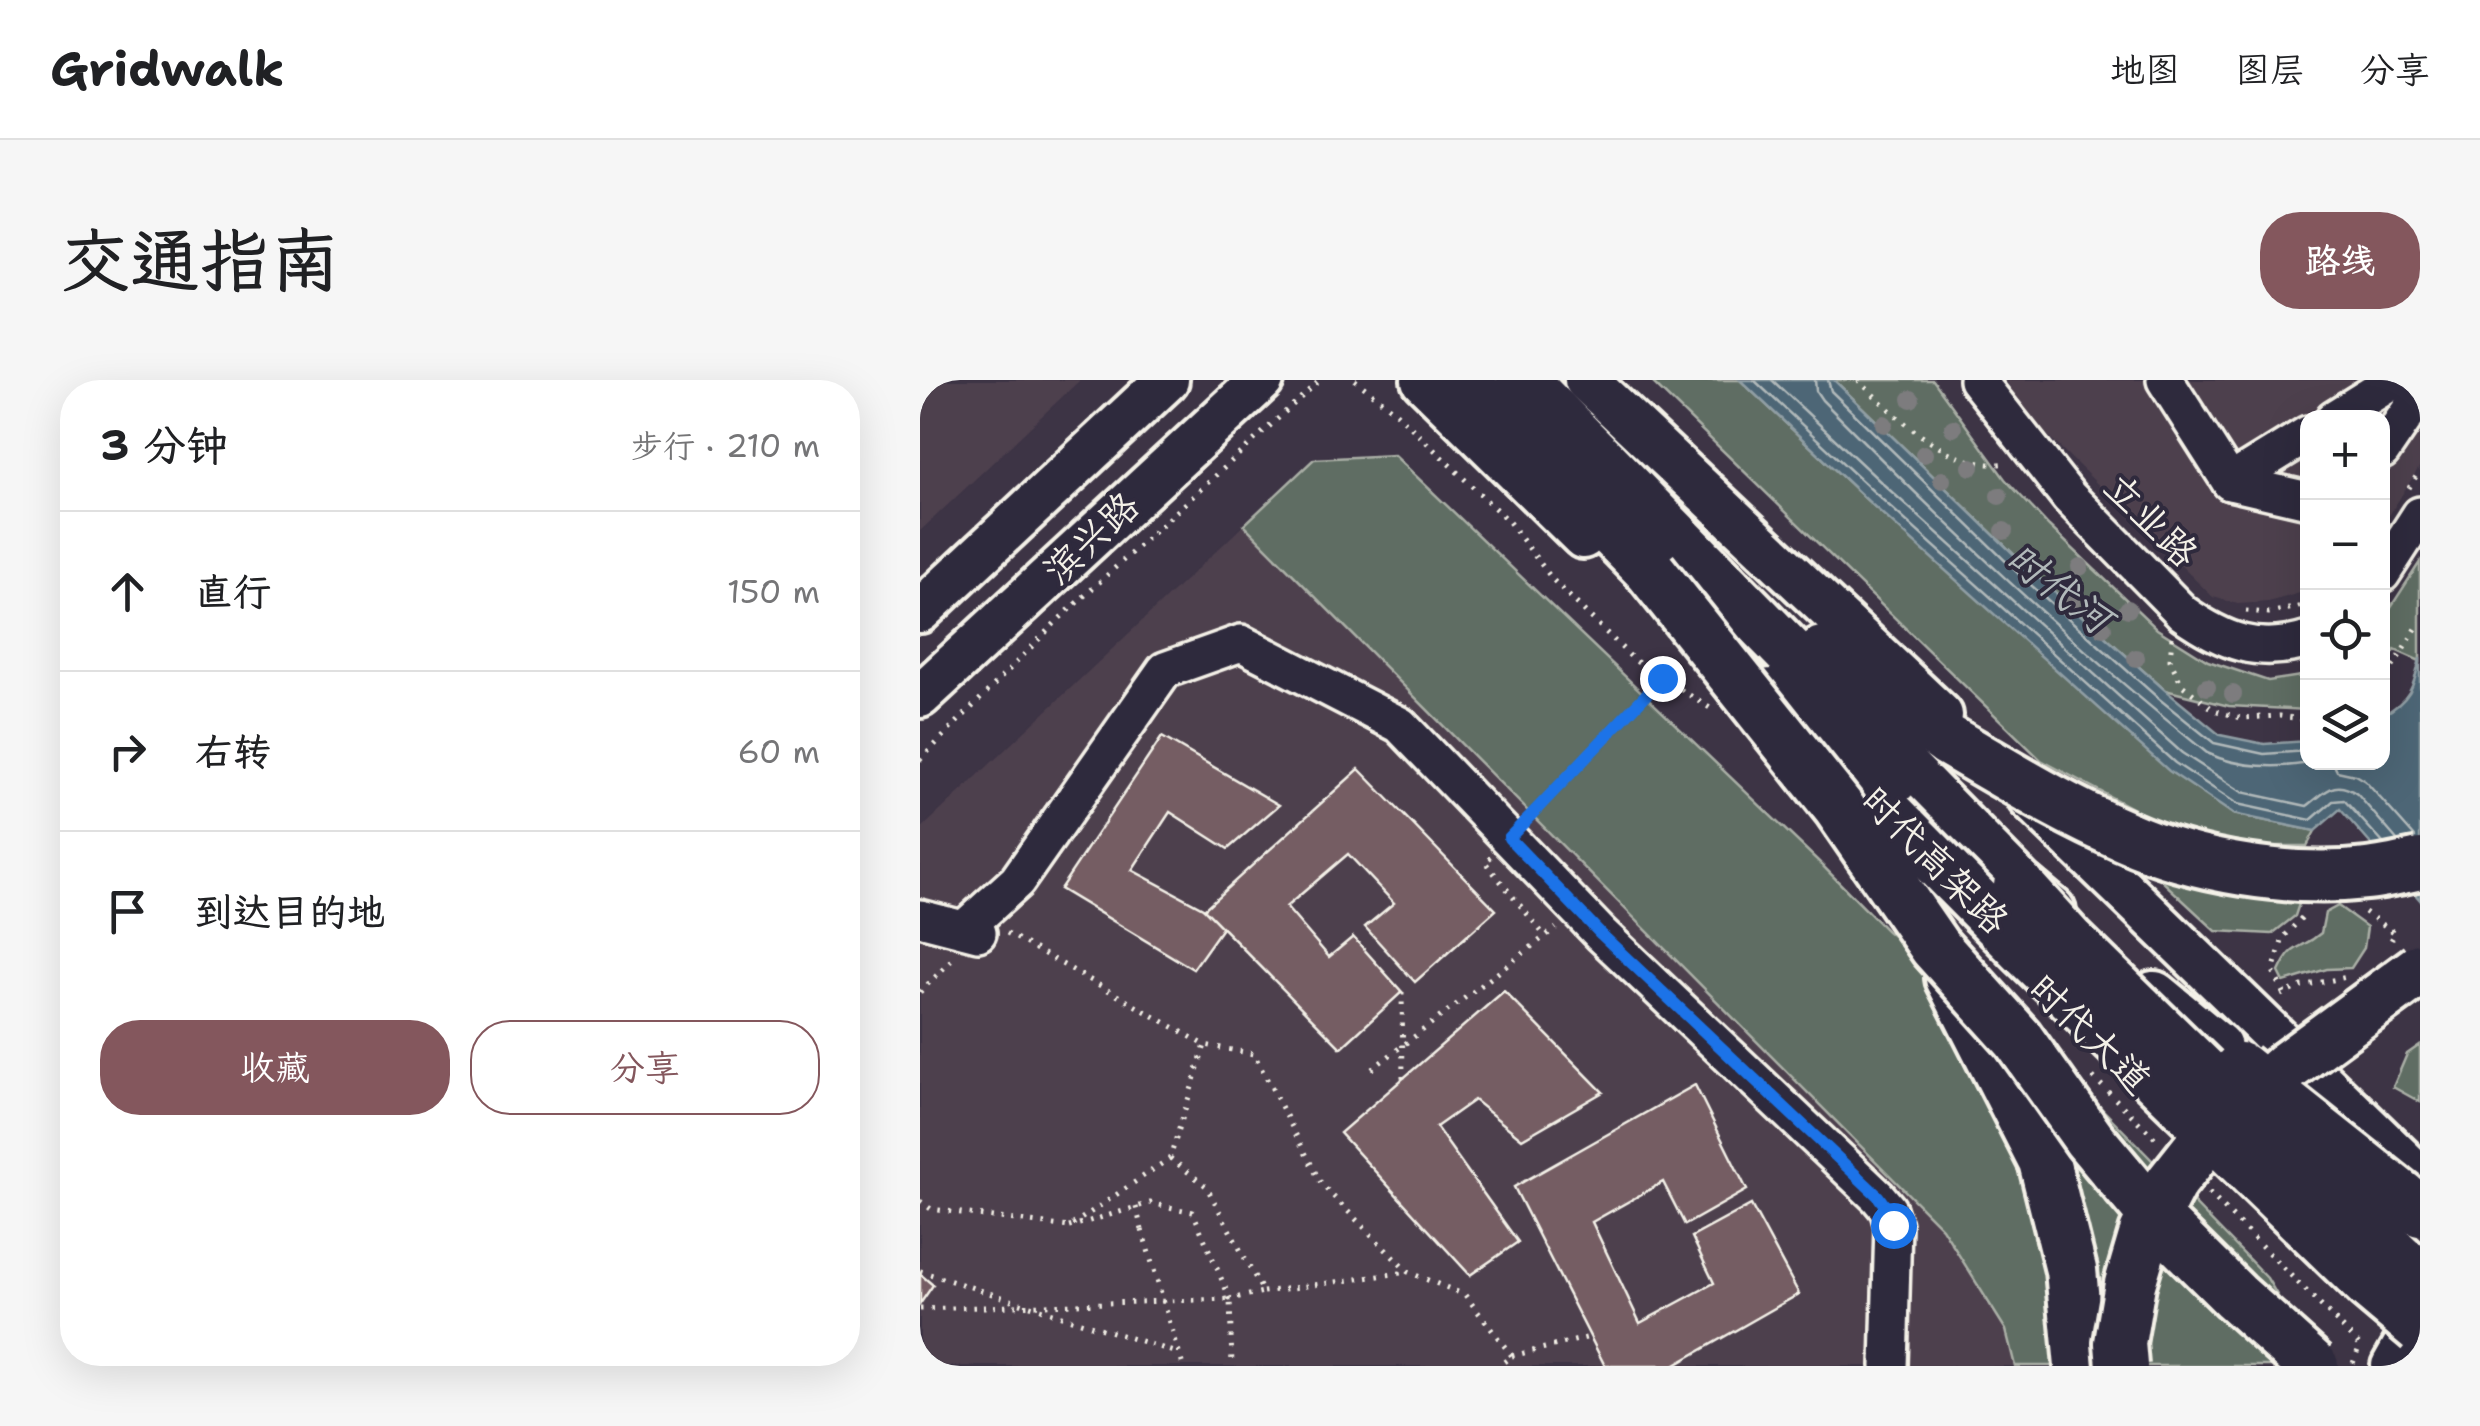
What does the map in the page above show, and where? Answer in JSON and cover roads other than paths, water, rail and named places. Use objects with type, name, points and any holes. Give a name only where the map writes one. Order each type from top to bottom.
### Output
[{"type":"highway","name":"时代高架路","points":[[1462,380],[2026,952],[2369,1286],[2413,1338]]},
{"type":"highway","name":"时代高架路","points":[[1522,380],[2070,942],[2420,1278]]},
{"type":"highway","points":[[1586,444],[1828,657],[1949,741],[2127,837],[2208,864],[2285,876],[2365,874],[2420,864]]},
{"type":"highway","points":[[1651,572],[1839,808],[1936,946],[2018,1039],[2089,1139],[2152,1214],[2234,1296],[2313,1366]]},
{"type":"highway","points":[[2019,886],[2420,1211]]},
{"type":"highway","points":[[1936,946],[2044,1161],[2071,1270],[2080,1366]]},
{"type":"highway","points":[[2122,1366],[2120,1343],[2130,1284],[2146,1233],[2171,1183],[2205,1140],[2404,958]]},
{"type":"main road","name":"滨兴路","points":[[920,611],[1166,380]]},
{"type":"main road","name":"滨兴路","points":[[920,696],[1262,380]]},
{"type":"main road","name":"时代大道","points":[[1423,380],[2350,1288],[2413,1338]]},
{"type":"main road","points":[[1586,380],[2420,1176]]},
{"type":"street","name":"立业路","points":[[1976,380],[2069,497],[2183,613],[2232,642],[2264,647],[2300,643]]},
{"type":"street","points":[[2165,380],[2230,482],[2300,498]]},
{"type":"street","points":[[2347,410],[2395,380]]},
{"type":"street","points":[[2390,439],[2420,395]]},
{"type":"street","points":[[2230,482],[2300,439]]},
{"type":"street","points":[[2390,562],[2420,515]]},
{"type":"street","points":[[920,918],[971,931],[1017,881],[1165,670],[1241,643],[1400,725],[1578,910],[1878,1196],[1893,1225],[1889,1366]]},
{"type":"water","points":[[1740,380],[1834,380],[2030,570],[2165,690],[2220,735],[2264,744],[2300,741],[2300,770],[2390,770],[2390,710],[2409,692],[2420,658],[2420,900],[2340,809],[2315,831],[2233,814],[2169,771],[1868,501]]},
{"type":"water label","name":"时代河","points":[[2059,588]]}]
